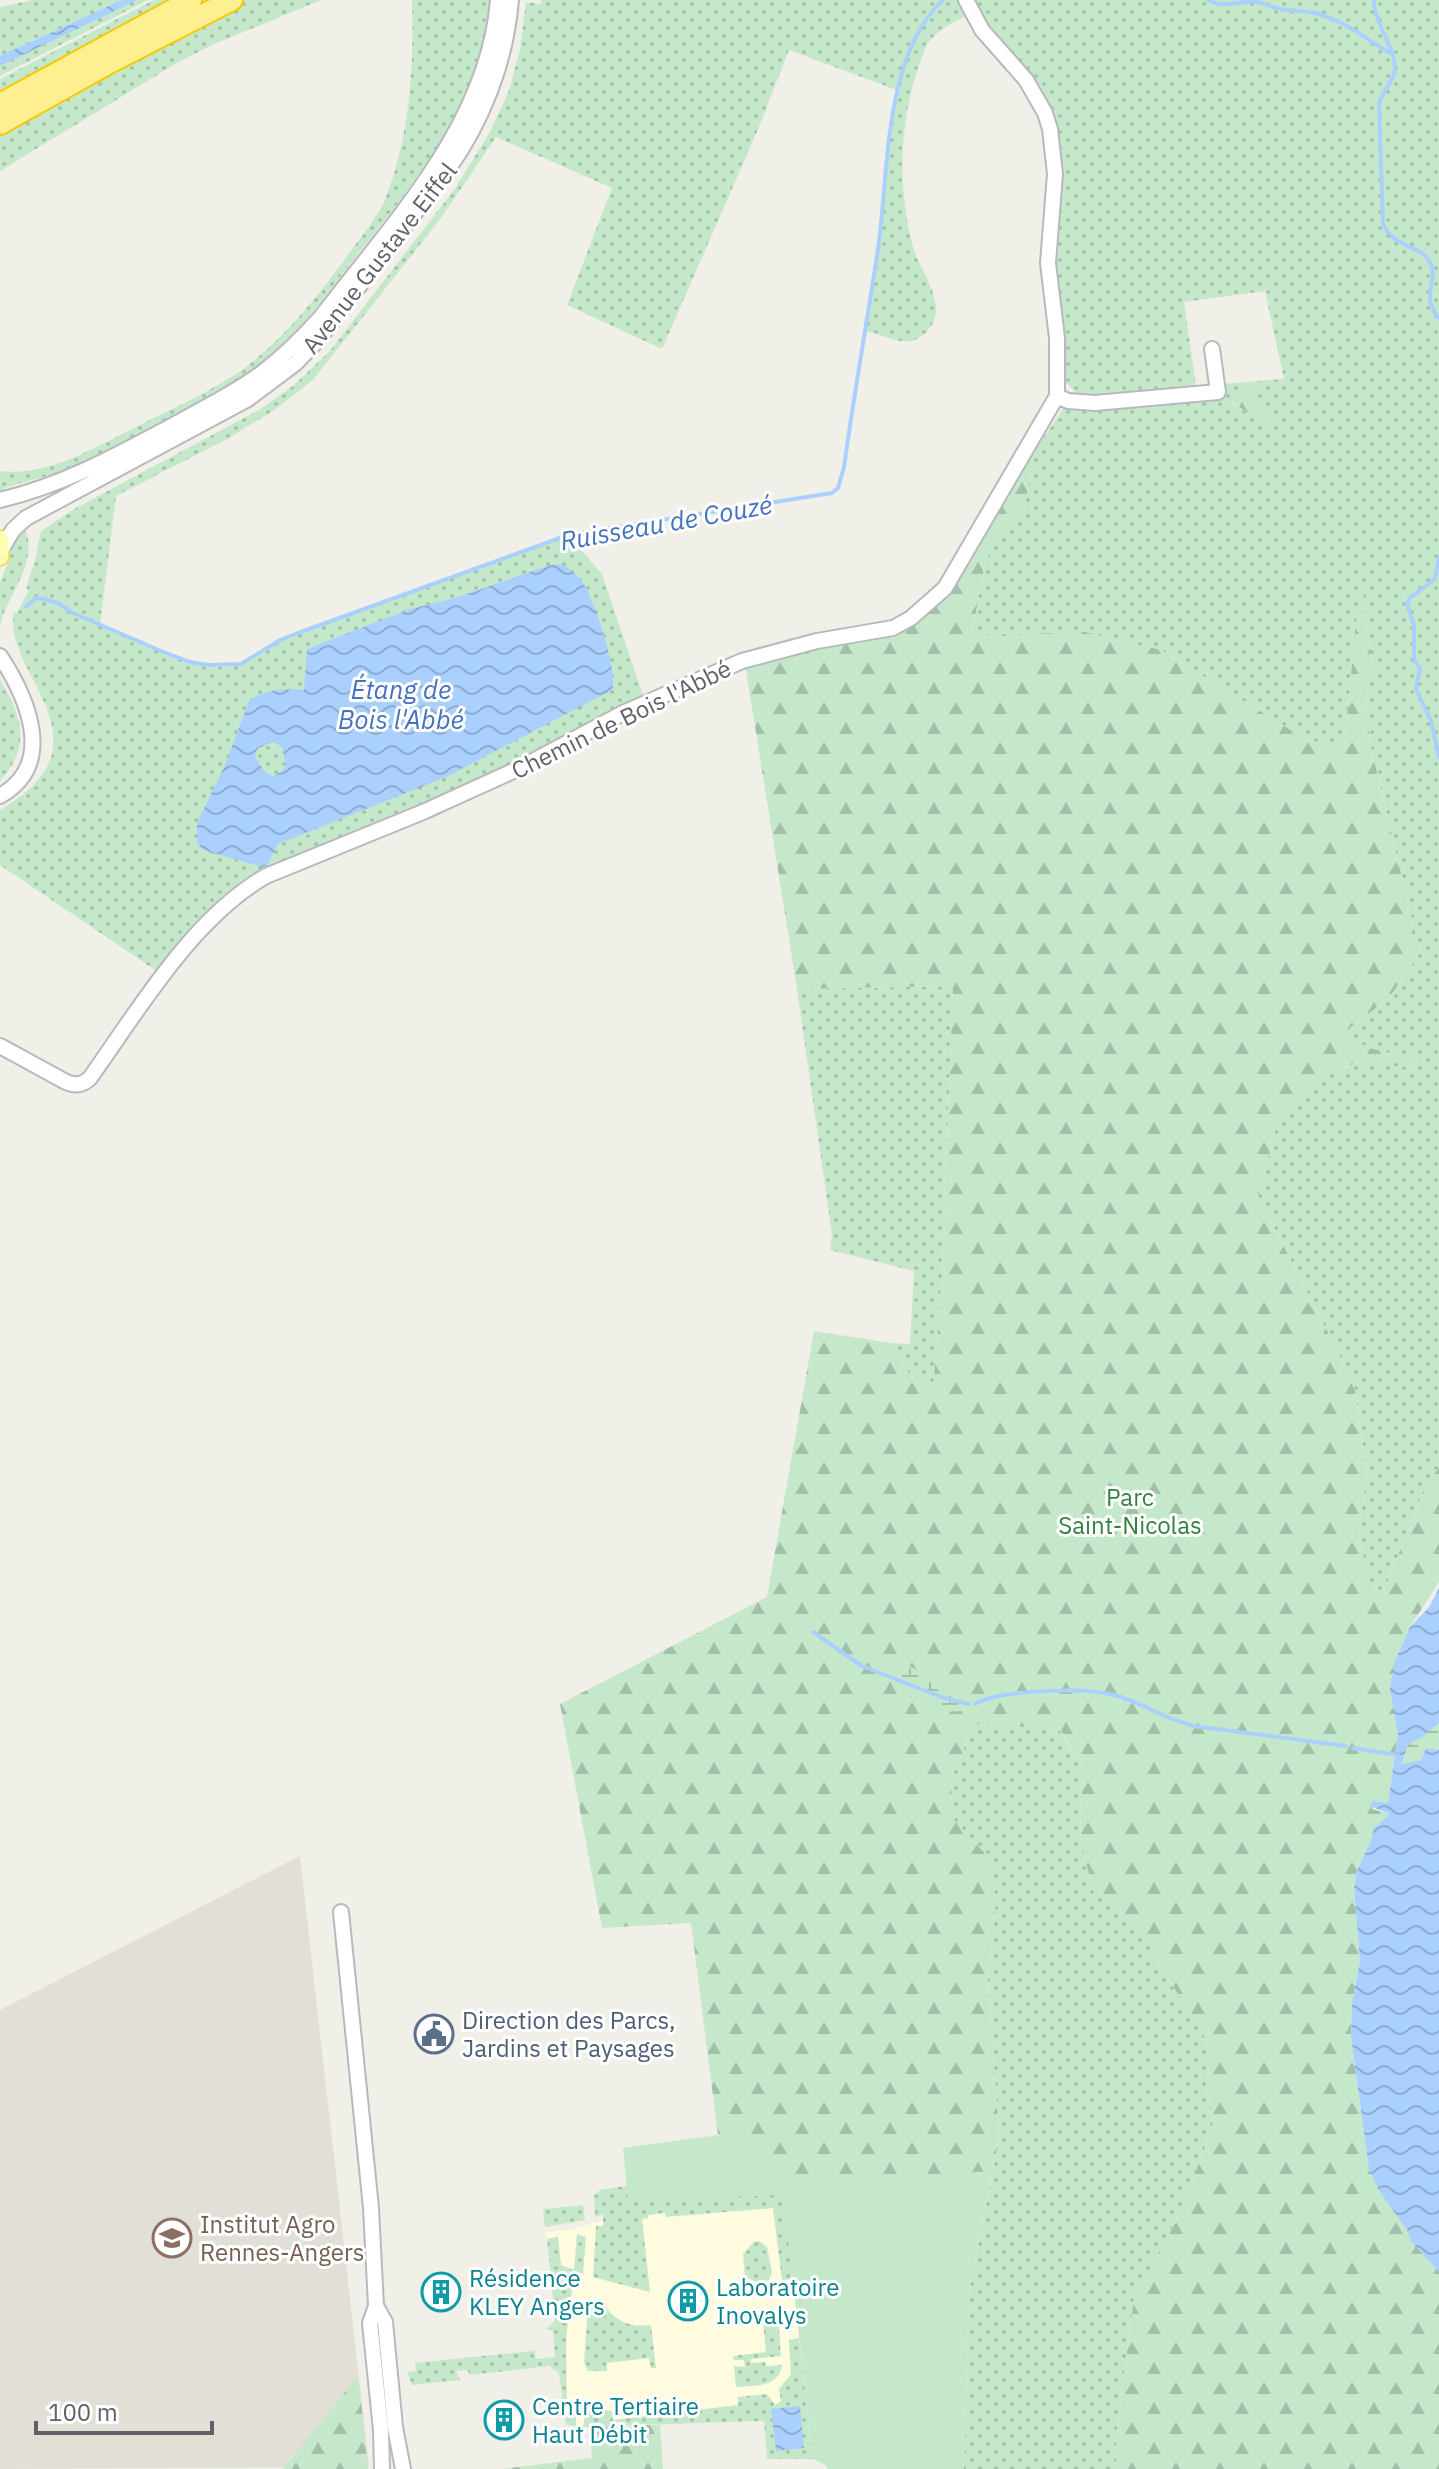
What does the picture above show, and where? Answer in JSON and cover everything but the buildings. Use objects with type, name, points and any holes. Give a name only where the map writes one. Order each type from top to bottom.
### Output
[{"type":"highway","points":[[0,104],[191,0]]},
{"type":"highway","points":[[0,124],[109,63],[232,0]]},
{"type":"highway","points":[[0,93],[38,74],[77,60]]},
{"type":"main road","points":[[0,539],[0,557]]},
{"type":"street","name":"Avenue Gustave Eiffel","points":[[0,500],[59,483],[157,434],[242,387],[264,372],[302,337],[321,317],[418,189],[454,136],[489,55],[498,0]]},
{"type":"street","name":"Avenue Gustave Eiffel","points":[[1,550],[13,530],[26,518],[248,399],[296,363],[318,340],[465,145],[493,83],[511,0]]},
{"type":"street","points":[[966,0],[982,30],[1026,80],[1045,113],[1050,129],[1055,174],[1048,263],[1057,338],[1057,396],[1068,401],[1095,403],[1218,392],[1212,349]]},
{"type":"street","name":"Chemin de Bois l'Abbé","points":[[0,1046],[66,1082],[74,1085],[83,1083],[90,1078],[193,941],[247,887],[266,876],[438,805],[522,767],[623,713],[742,661],[817,641],[893,628],[911,618],[945,588],[1057,396]]},
{"type":"street","points":[[0,654],[29,711],[34,734],[32,751],[21,779],[0,796]]},
{"type":"street","points":[[341,1912],[371,2208],[376,2306],[370,2323],[382,2469]]},
{"type":"street","points":[[376,2306],[385,2322],[395,2427],[403,2469]]},
{"type":"shaded area","name":"Institut Agro Rennes-Angers","points":[[300,1856],[369,2467],[0,2469],[0,2010]]},
{"type":"shaded area","points":[[783,2195],[813,2459],[767,2459],[764,2421],[568,2425],[546,2232],[574,2229],[609,2218]]},
{"type":"green space","points":[[32,0],[148,0],[0,76],[0,7]]},
{"type":"green space","points":[[154,0],[321,0],[212,45],[175,64],[0,171],[0,79]]},
{"type":"green space","points":[[412,0],[491,0],[475,72],[445,138],[297,332],[266,361],[221,391],[74,468],[4,488],[5,493],[0,494],[0,471],[36,469],[71,459],[228,379],[265,352],[312,302],[375,217],[394,173],[409,100]]},
{"type":"green space","points":[[541,0],[961,0],[968,15],[941,30],[925,49],[911,92],[904,136],[903,181],[908,225],[913,247],[933,293],[935,319],[925,334],[911,341],[898,341],[864,331],[878,247],[890,126],[899,91],[789,50],[759,127],[662,349],[567,305],[612,188],[496,137],[441,218],[313,380],[273,411],[227,439],[116,496],[100,625],[170,656],[208,666],[226,667],[247,661],[280,640],[568,535],[602,574],[644,698],[522,762],[268,870],[155,970],[0,865],[0,810],[34,784],[50,759],[53,733],[46,708],[14,635],[14,612],[17,613],[29,590],[26,588],[41,531],[76,508],[259,410],[294,385],[329,352],[454,190],[490,132],[509,91],[520,49],[526,2],[541,4]]},
{"type":"green space","points":[[971,0],[1439,0],[1439,1468],[1427,1482],[1384,1591],[1376,1589],[1366,1575],[1359,1527],[1367,1473],[1355,1391],[1258,1196],[1279,1114],[1333,1072],[1359,1062],[1414,1068],[1417,1060],[1369,1048],[1342,1033],[1389,998],[1420,953],[1370,743],[1366,687],[1374,666],[1361,578],[1344,747],[1307,740],[1161,650],[972,634],[985,563],[998,537],[1023,515],[1035,450],[1075,392],[1063,379],[1053,254],[1057,143]],"holes":[[[1265,291],[1284,379],[1196,386],[1184,302]],[[1252,384],[1273,427],[1229,402]]]},
{"type":"green space","points":[[1252,383],[1274,429],[1229,401]]},
{"type":"green space","name":"Parc Saint-Nicolas","points":[[1035,450],[1023,515],[998,537],[985,563],[972,634],[1005,636],[1080,631],[1161,650],[1307,740],[1344,747],[1361,572],[1374,666],[1366,688],[1370,743],[1420,953],[1389,998],[1343,1033],[1369,1048],[1417,1059],[1414,1068],[1359,1062],[1333,1072],[1280,1114],[1258,1196],[1355,1391],[1367,1473],[1359,1527],[1366,1575],[1376,1589],[1384,1591],[1427,1482],[1439,1468],[1439,1582],[1410,1627],[1398,1654],[1398,1734],[1388,1803],[1373,1801],[1372,1809],[1390,1814],[1374,1828],[1357,1870],[1354,1889],[1360,1961],[1352,2003],[1351,2036],[1369,2170],[1411,2241],[1439,2272],[1439,2469],[1116,2469],[1116,2435],[1134,2299],[1178,2217],[1213,2127],[1206,2086],[1206,2039],[1139,1926],[1094,1893],[1080,1839],[1083,1770],[1060,1729],[974,1724],[952,1777],[951,1816],[988,1857],[996,1899],[988,1980],[999,2137],[992,2171],[893,2182],[787,2184],[773,2176],[768,2142],[718,2135],[691,1923],[602,1928],[560,1704],[767,1597],[814,1331],[891,1343],[908,1372],[933,1390],[942,1275],[953,986],[797,989],[745,664],[909,624],[989,522]]},
{"type":"green space","points":[[25,529],[28,554],[25,567],[0,627],[0,582],[12,545]]},
{"type":"green space","points":[[0,680],[14,706],[20,743],[17,756],[0,781]]},
{"type":"green space","points":[[953,986],[942,1275],[933,1391],[908,1372],[891,1343],[910,1344],[914,1271],[830,1250],[832,1234],[797,989]]},
{"type":"green space","points":[[890,1664],[908,1665],[964,1697],[964,1711],[928,1706],[877,1675],[876,1668]]},
{"type":"green space","points":[[1439,1723],[1439,1750],[1426,1748],[1421,1760],[1402,1765],[1408,1744]]},
{"type":"green space","points":[[974,1724],[1059,1729],[1083,1770],[1080,1838],[1094,1893],[1139,1926],[1206,2039],[1206,2086],[1213,2127],[1178,2217],[1134,2299],[1116,2435],[1116,2469],[964,2469],[969,2291],[999,2137],[988,1980],[996,1899],[951,1816],[952,1777]]},
{"type":"green space","points":[[718,2135],[768,2142],[773,2176],[787,2184],[992,2171],[969,2291],[964,2469],[827,2469],[826,2465],[813,2459],[783,2195],[628,2201],[623,2148]]},
{"type":"green space","points":[[632,2185],[786,2194],[793,2279],[782,2280],[773,2208],[666,2217],[665,2213],[648,2215],[648,2218],[642,2219],[650,2292],[593,2277],[596,2226],[603,2226],[603,2214],[595,2217],[594,2196],[600,2190]]},
{"type":"green space","points":[[583,2205],[585,2220],[545,2227],[543,2209]]},
{"type":"green space","points":[[577,2234],[586,2237],[583,2274],[574,2273],[566,2339],[567,2414],[576,2414],[576,2427],[566,2424],[559,2373],[549,2366],[470,2375],[467,2370],[456,2371],[460,2380],[412,2385],[407,2372],[416,2371],[415,2363],[533,2351],[534,2348],[536,2359],[555,2357],[553,2331],[546,2329],[555,2321],[547,2239],[558,2237],[561,2265],[574,2270]]},
{"type":"green space","points":[[759,2241],[767,2247],[772,2272],[769,2280],[757,2283],[745,2276],[743,2254]]},
{"type":"green space","points":[[605,2306],[625,2323],[651,2325],[656,2368],[651,2368],[649,2358],[607,2363],[607,2371],[588,2371],[584,2362],[588,2308]]},
{"type":"green space","points":[[762,2311],[774,2316],[777,2321],[781,2356],[751,2359],[751,2363],[782,2365],[780,2372],[771,2382],[736,2387],[734,2366],[745,2367],[744,2360],[734,2360],[733,2356],[766,2352]]},
{"type":"green space","points":[[799,2338],[813,2459],[767,2459],[764,2421],[583,2427],[585,2413],[593,2408],[612,2411],[613,2420],[738,2405],[738,2397],[767,2394],[775,2405],[781,2401],[779,2389],[791,2374],[789,2340]]},
{"type":"green space","points":[[359,2381],[368,2469],[283,2469],[353,2382]]},
{"type":"green space","points":[[660,2425],[663,2469],[501,2469],[592,2458],[589,2427]]},
{"type":"water","points":[[122,0],[137,0],[0,66],[0,56]]},
{"type":"water","name":"Étang de Bois l'Abbé","points":[[560,564],[569,569],[586,588],[608,651],[612,690],[446,777],[278,844],[267,866],[203,850],[197,843],[197,823],[225,765],[249,701],[275,690],[304,690],[307,649],[410,609],[452,599]],"holes":[[[273,742],[282,747],[286,765],[281,772],[272,776],[263,770],[255,756],[258,748]]]},
{"type":"water","points":[[1439,1588],[1439,1723],[1408,1744],[1402,1764],[1421,1760],[1426,1748],[1439,1750],[1439,2272],[1411,2241],[1369,2170],[1351,2036],[1352,2003],[1360,1961],[1354,1889],[1357,1870],[1374,1828],[1390,1814],[1370,1806],[1373,1801],[1388,1803],[1398,1734],[1390,1690],[1394,1663],[1410,1627],[1429,1607]]},
{"type":"water","points":[[800,2406],[804,2448],[776,2451],[771,2409]]},
{"type":"waterway","name":"Ruisseau de Couzé","points":[[26,607],[36,598],[44,599],[190,662],[241,664],[280,640],[568,535],[832,493],[838,488],[844,467],[878,249],[892,117],[899,83],[909,52],[923,24],[943,0]]},
{"type":"waterway","name":"Ruisseau de Couzé","points":[[1208,0],[1220,4],[1257,2],[1319,14],[1347,26],[1390,53]]},
{"type":"waterway","points":[[1374,0],[1395,69],[1379,104],[1383,224],[1394,238],[1421,253],[1431,264],[1430,302],[1439,318]]},
{"type":"waterway","points":[[1439,557],[1435,579],[1410,598],[1407,604],[1414,625],[1414,659],[1420,669],[1416,689],[1431,721],[1439,757]]},
{"type":"waterway","points":[[813,1632],[862,1666],[944,1698],[968,1704]]},
{"type":"waterway","points":[[975,1704],[1005,1695],[1087,1691],[1128,1699],[1194,1726],[1346,1746]]},
{"type":"waterway","points":[[1353,1748],[1398,1755]]},
{"type":"place","name":"Direction des Parcs, Jardins et Paysages","points":[[434,2034]]},
{"type":"place","name":"Institut Agro Rennes-Angers","points":[[172,2238]]},
{"type":"place","name":"Résidence KLEY Angers","points":[[441,2292]]},
{"type":"place","name":"Laboratoire Inovalys","points":[[688,2301]]},
{"type":"place","name":"Centre Tertiaire Haut Débit","points":[[504,2420]]}]
